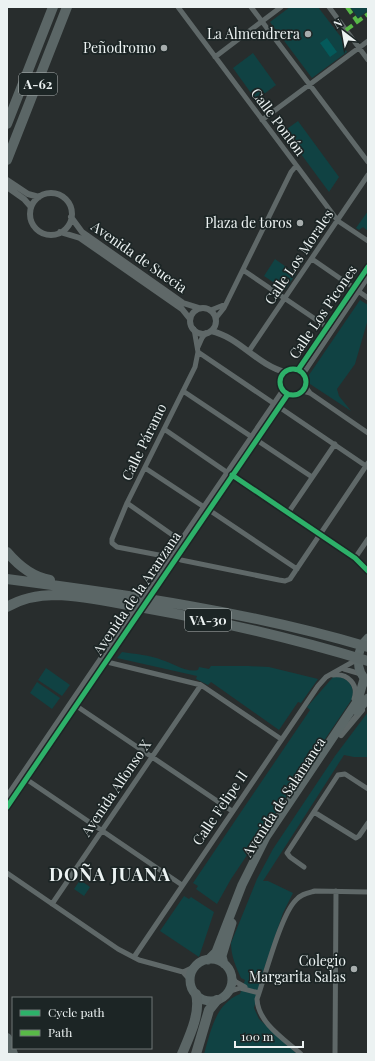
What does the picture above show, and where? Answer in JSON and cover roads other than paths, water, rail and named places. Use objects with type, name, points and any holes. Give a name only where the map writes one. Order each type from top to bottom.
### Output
[{"type":"highway","name":"A-62","points":[[7,124],[53,7]]},
{"type":"highway","name":"A-62","points":[[7,160],[67,7]]},
{"type":"highway","points":[[7,552],[24,568],[45,579],[98,590]]},
{"type":"highway","points":[[7,579],[98,590]]},
{"type":"highway","points":[[7,585],[84,598]]},
{"type":"highway","name":"VA-30","points":[[98,590],[229,612],[335,637],[368,647]]},
{"type":"highway","points":[[7,607],[19,600],[37,596],[57,595],[84,598]]},
{"type":"highway","name":"VA-30","points":[[84,598],[226,624],[331,650],[363,660]]},
{"type":"highway","points":[[365,678],[360,650],[368,638]]},
{"type":"highway","name":"Avenida de Salamanca","points":[[224,964],[222,956],[235,914],[257,865],[270,840],[339,733],[358,700],[365,678]]},
{"type":"highway","name":"Avenida de Salamanca","points":[[208,960],[216,952],[242,885],[266,838],[339,733],[368,698]]},
{"type":"highway","points":[[182,1054],[198,1003],[191,981],[192,974],[196,966],[208,960],[216,960],[224,964],[229,969],[232,977],[231,986],[228,992],[217,1000],[209,1010],[196,1054]]},
{"type":"highway","points":[[196,994],[206,1000],[217,1000]]},
{"type":"highway","points":[[7,1038],[13,1054]]},
{"type":"street","name":"Calle Pontón","points":[[178,7],[338,221],[368,241]]},
{"type":"street","points":[[251,7],[368,162]]},
{"type":"street","points":[[215,57],[281,7]]},
{"type":"street","points":[[329,7],[368,60]]},
{"type":"street","points":[[262,120],[368,41]]},
{"type":"street","points":[[208,332],[227,303],[291,172],[296,166]]},
{"type":"street","name":"Calle Los Morales","points":[[249,351],[368,175]]},
{"type":"street","points":[[7,180],[20,192],[31,207]]},
{"type":"street","points":[[7,187],[39,197]]},
{"type":"street","points":[[51,193],[62,196],[70,205],[71,217],[69,223],[60,232],[50,234],[39,231],[32,223],[30,212],[31,207],[39,197],[51,193]]},
{"type":"street","name":"Avenida de Suecia","points":[[71,217],[82,232],[183,303],[199,308]]},
{"type":"street","name":"Avenida de Suecia","points":[[60,232],[80,238],[182,309],[190,319]]},
{"type":"street","points":[[312,259],[368,298]]},
{"type":"street","name":"Calle Los Picones","points":[[300,372],[356,290],[368,268]]},
{"type":"street","points":[[243,270],[327,327]]},
{"type":"street","name":"Calle Los Picones","points":[[300,372],[327,327],[368,277]]},
{"type":"street","points":[[227,303],[211,310],[199,308],[195,311],[190,319],[194,329],[199,333],[208,332],[223,334],[283,375]]},
{"type":"street","points":[[211,310],[223,334]]},
{"type":"street","name":"Calle Páramo","points":[[194,329],[198,350]]},
{"type":"street","name":"Calle Páramo","points":[[164,556],[116,546],[112,543],[112,536],[127,503],[196,367],[198,350],[202,338],[208,332]]},
{"type":"street","points":[[181,560],[285,581],[290,579],[367,464],[277,405],[198,350]]},
{"type":"street","points":[[291,370],[300,372],[306,380],[304,388],[295,395],[286,392],[280,386],[283,375],[291,370]]},
{"type":"street","points":[[304,388],[368,433]]},
{"type":"street","points":[[183,391],[312,478]]},
{"type":"street","name":"Avenida de la Aranzana","points":[[7,797],[122,633],[286,392]]},
{"type":"street","points":[[164,429],[355,558],[368,570]]},
{"type":"street","points":[[288,513],[335,444]]},
{"type":"street","points":[[145,468],[296,569]]},
{"type":"street","points":[[127,503],[181,541]]},
{"type":"street","name":"Avenida de la Aranzana","points":[[157,581],[181,541],[206,508]]},
{"type":"street","points":[[355,558],[368,539]]},
{"type":"street","points":[[102,660],[201,685],[281,739]]},
{"type":"street","name":"Avenida de la Aranzana","points":[[7,807],[76,705],[102,660]]},
{"type":"street","name":"Calle Felipe II","points":[[134,957],[318,686],[330,675],[363,660]]},
{"type":"street","points":[[343,669],[356,671],[365,678]]},
{"type":"street","name":"Avenida de Salamanca","points":[[330,675],[346,676],[354,684],[355,698],[339,733]]},
{"type":"street","name":"Avenida Alfonso X","points":[[52,904],[201,685]]},
{"type":"street","points":[[339,733],[368,703]]},
{"type":"street","points":[[76,705],[232,811]]},
{"type":"street","points":[[304,867],[290,858],[287,853],[338,775],[341,773],[345,774],[368,789]]},
{"type":"street","points":[[26,779],[182,885]]},
{"type":"street","points":[[314,812],[356,838],[368,822]]},
{"type":"street","points":[[7,873],[118,949],[134,957],[183,972],[191,981]]},
{"type":"street","points":[[301,1054],[264,1020],[259,1013],[258,993],[290,907],[296,899],[307,893],[336,891],[368,892]]},
{"type":"street","points":[[335,1054],[336,891]]},
{"type":"street","points":[[183,972],[196,966]]},
{"type":"street","points":[[232,977],[240,985],[258,993]]},
{"type":"street","points":[[228,992],[235,988],[258,993]]},
{"type":"place","name":"La Almendrera","points":[[308,34]]},
{"type":"place","name":"Peñodromo","points":[[164,48]]},
{"type":"place","name":"Plaza de toros","points":[[300,223]]},
{"type":"place","name":"Colegio Margarita Salas","points":[[354,969]]},
{"type":"district","name":"DOÑA JUANA","points":[[110,875]]}]
